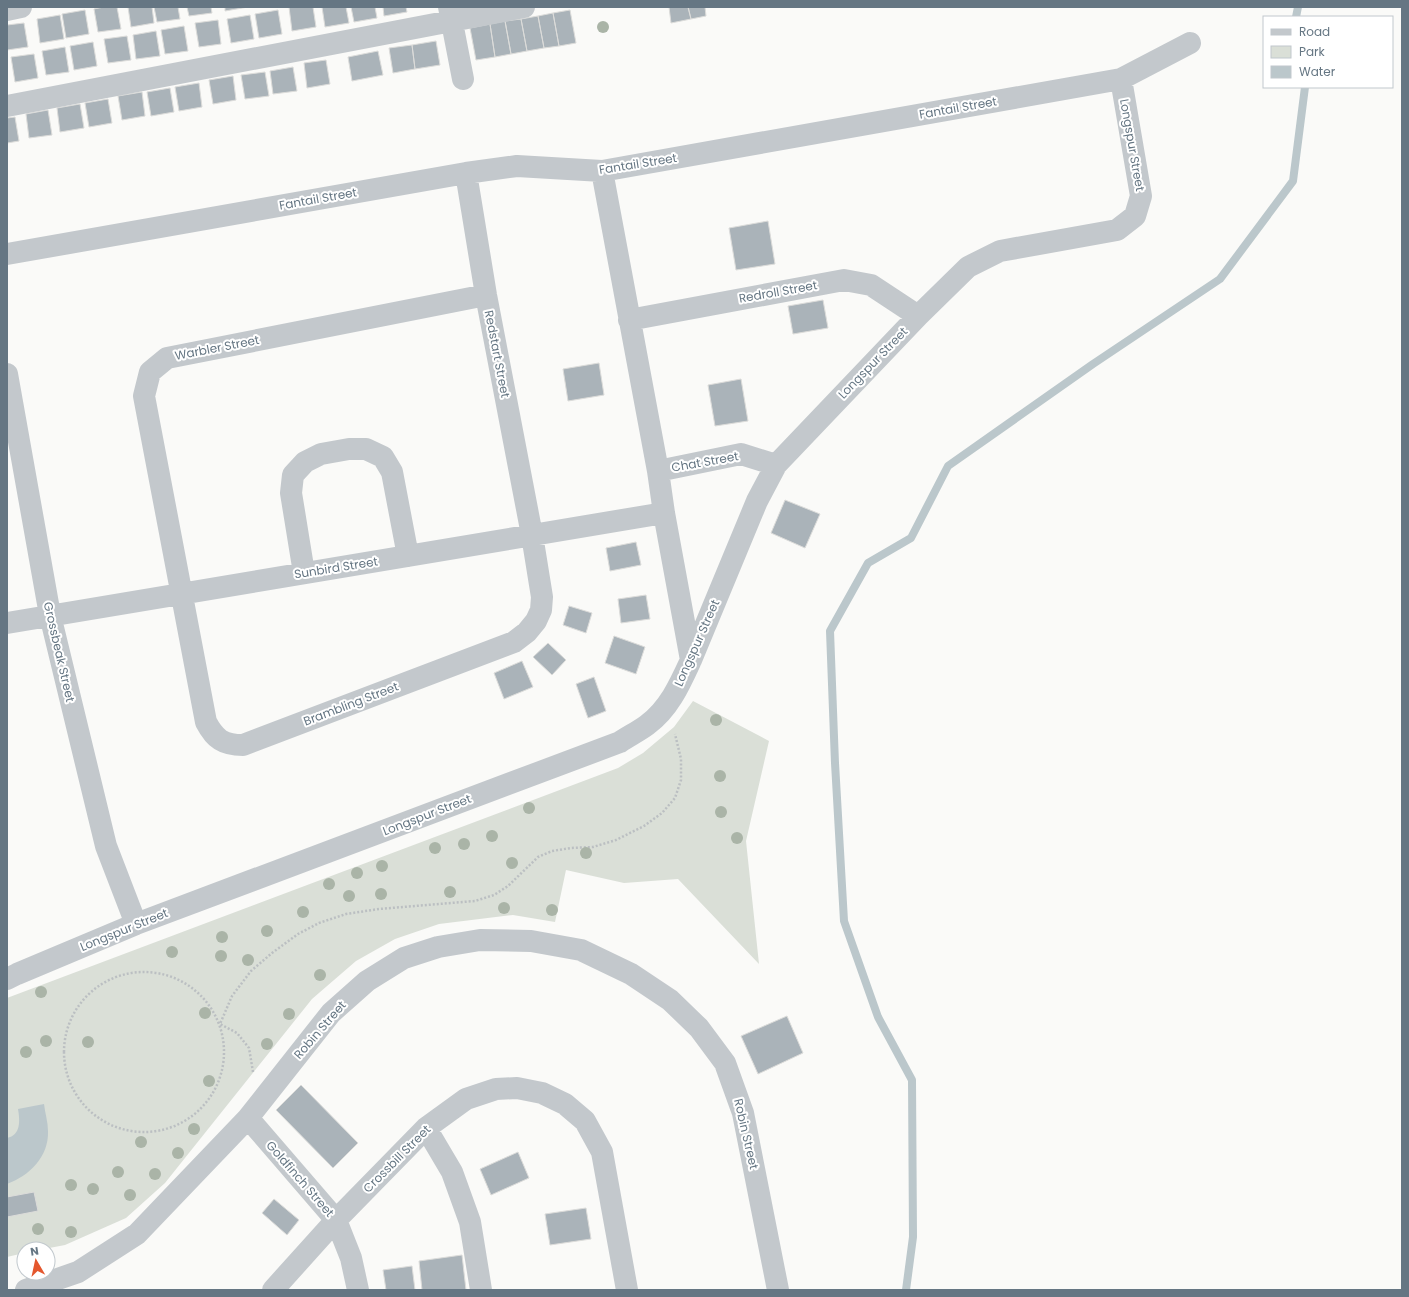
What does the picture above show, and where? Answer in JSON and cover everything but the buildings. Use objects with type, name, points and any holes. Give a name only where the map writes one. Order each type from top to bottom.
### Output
[{"type":"street","points":[[7,10],[21,7]]},
{"type":"street","points":[[7,106],[450,14],[524,7]]},
{"type":"street","points":[[450,14],[463,79]]},
{"type":"street","name":"Fantail Street","points":[[7,254],[517,166],[602,171],[1121,79],[1190,43]]},
{"type":"street","name":"Longspur Street","points":[[7,979],[136,924],[620,742],[648,725],[665,708],[680,685],[757,501],[776,465],[918,316],[968,267],[1000,251],[1117,230],[1135,216],[1141,196],[1121,79]]},
{"type":"street","points":[[602,171],[658,471],[664,513],[691,660]]},
{"type":"street","name":"Redstart Street","points":[[466,174],[486,295],[532,535]]},
{"type":"street","name":"Redroll Street","points":[[629,320],[844,280],[870,285],[918,316]]},
{"type":"street","name":"Warbler Street","points":[[182,593],[144,396],[150,372],[167,358],[486,295]]},
{"type":"street","name":"Grossbeak Street","points":[[7,374],[50,616],[106,846],[136,924]]},
{"type":"street","points":[[304,573],[291,493],[293,475],[305,462],[321,454],[349,449],[366,449],[383,457],[392,472],[408,556]]},
{"type":"street","name":"Chat Street","points":[[658,471],[741,454],[776,465]]},
{"type":"street","name":"Sunbird Street","points":[[7,623],[664,513]]},
{"type":"street","name":"Brambling Street","points":[[182,593],[206,722],[211,731],[221,741],[232,745],[243,745],[514,642],[527,632],[536,621],[541,610],[542,596],[532,535]]},
{"type":"street","name":"Robin Street","points":[[26,1290],[78,1272],[137,1234],[248,1118],[331,1014],[367,981],[404,958],[438,947],[480,940],[531,942],[582,950],[631,974],[670,1000],[699,1028],[725,1063],[744,1113],[778,1290]]},
{"type":"street","name":"Crossbill Street","points":[[273,1290],[336,1220],[426,1128],[466,1099],[496,1089],[517,1088],[542,1093],[565,1104],[585,1121],[602,1152],[627,1290]]},
{"type":"street","name":"Goldfinch Street","points":[[248,1118],[336,1220],[351,1258],[358,1290]]},
{"type":"street","points":[[426,1128],[452,1172],[470,1222],[481,1290]]},
{"type":"path","points":[[253,1074],[249,1048],[237,1033],[220,1024],[212,1008],[200,994],[185,983],[169,976],[151,972],[133,973],[116,978],[100,986],[86,997],[75,1012],[68,1028],[64,1046],[65,1064],[69,1081],[78,1097],[89,1110],[103,1121],[120,1128],[137,1132],[156,1132],[173,1127],[189,1119],[203,1107],[214,1093],[221,1076],[225,1059],[224,1041],[220,1024],[232,996],[251,971],[282,945],[298,934],[319,923],[346,914],[379,909],[475,901],[494,895],[508,886],[538,857],[552,851],[593,847],[616,840],[644,826],[662,814],[675,798],[681,780],[681,759],[674,727],[665,708]]},
{"type":"green space","points":[[693,701],[769,741],[746,841],[759,964],[678,879],[624,883],[566,870],[555,922],[513,915],[439,924],[395,939],[356,961],[312,999],[165,1183],[126,1218],[65,1245],[56,1247],[56,1241],[16,1241],[16,1255],[7,1257],[7,998],[618,768],[643,753],[674,727]]},
{"type":"water","points":[[44,1104],[48,1124],[45,1149],[41,1157],[30,1171],[7,1184],[7,1138],[15,1134],[17,1131],[19,1123],[18,1109]]},
{"type":"waterway","points":[[1296,16],[1298,7]]},
{"type":"waterway","points":[[906,1290],[913,1237],[912,1080],[878,1017],[844,921],[835,763],[830,631],[868,563],[911,538],[948,466],[1093,364],[1220,279],[1293,181],[1305,88]]}]
